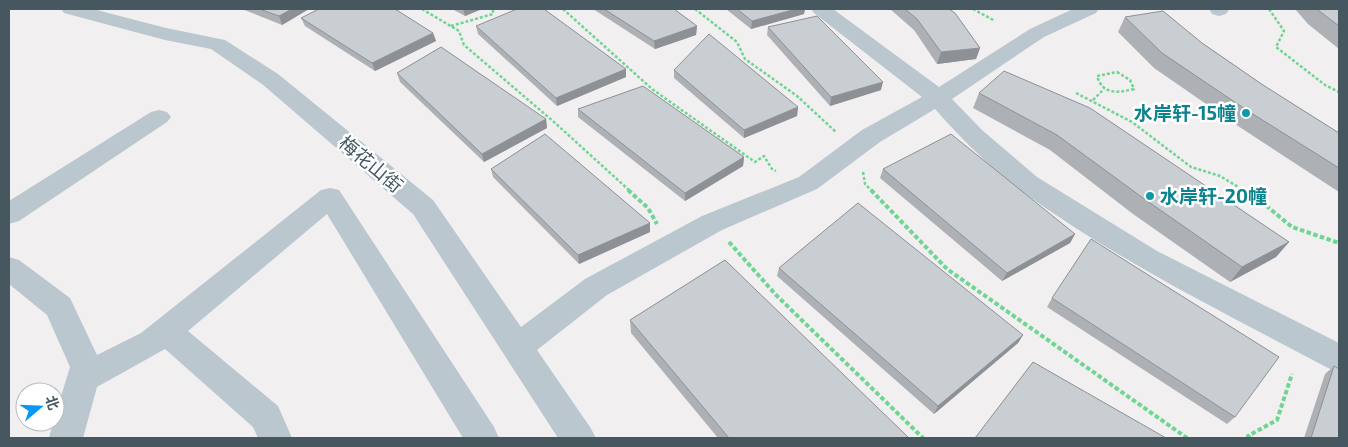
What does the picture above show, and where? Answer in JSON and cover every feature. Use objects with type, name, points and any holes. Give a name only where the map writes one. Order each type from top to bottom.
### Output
[{"type":"street","name":"梅花山街","points":[[71,9],[165,34],[218,44],[270,79],[423,207],[578,438]]},
{"type":"street","points":[[820,9],[938,98],[973,136],[1028,183],[1147,259],[1339,358]]},
{"type":"street","points":[[517,348],[596,287],[712,223],[804,185],[871,136],[938,98],[1037,32],[1089,9]]},
{"type":"street","points":[[9,214],[159,117]]},
{"type":"street","points":[[83,378],[152,342],[330,197],[482,438]]},
{"type":"street","points":[[9,268],[59,307],[86,367],[66,438]]},
{"type":"street","points":[[166,331],[266,417],[274,438]]},
{"type":"path","points":[[422,9],[458,31],[464,45],[554,122],[648,208],[662,233],[666,248]]},
{"type":"path","points":[[452,26],[493,14],[494,9]]},
{"type":"path","points":[[563,9],[652,89],[748,158],[755,162],[764,156],[772,169],[804,185]]},
{"type":"path","points":[[694,9],[736,42],[745,58],[797,96],[837,132],[857,146],[865,184],[947,269],[1186,438]]},
{"type":"path","points":[[973,9],[995,21]]},
{"type":"path","points":[[1269,9],[1284,31],[1276,47],[1325,84],[1339,92]]},
{"type":"path","points":[[1117,72],[1130,80],[1134,89],[1120,92],[1104,89],[1100,86],[1097,76],[1117,72]]},
{"type":"path","points":[[1092,100],[1104,89]]},
{"type":"path","points":[[1076,93],[1132,122],[1191,168],[1220,176],[1258,199],[1292,226],[1339,243]]},
{"type":"path","points":[[712,223],[776,295],[923,438]]},
{"type":"path","points":[[1250,438],[1248,436],[1277,420],[1292,374]]},
{"type":"building","points":[[259,9],[292,9],[279,16]]},
{"type":"building","points":[[319,9],[395,9],[433,33],[372,63],[301,18]]},
{"type":"building","points":[[517,9],[544,9],[626,69],[556,98],[476,26]]},
{"type":"building","points":[[604,9],[674,9],[697,26],[654,41]]},
{"type":"building","points":[[737,9],[796,9],[752,21]]},
{"type":"building","points":[[905,9],[949,9],[955,13],[980,48],[941,52],[917,19]]},
{"type":"building","points":[[1339,9],[1339,26],[1318,10]]},
{"type":"building","points":[[1163,11],[1202,43],[1263,85],[1339,133],[1339,168],[1248,111],[1162,53],[1125,17]]},
{"type":"building","points":[[817,16],[883,82],[831,97],[768,27]]},
{"type":"building","points":[[709,34],[798,107],[744,130],[674,70]]},
{"type":"building","points":[[441,47],[546,119],[482,154],[397,73]]},
{"type":"building","points":[[1004,71],[1090,108],[1289,242],[1242,267],[1057,135],[979,93]]},
{"type":"building","points":[[643,86],[744,157],[685,193],[578,109]]},
{"type":"building","points":[[545,134],[650,223],[578,255],[491,169]]},
{"type":"building","points":[[951,134],[1075,234],[1007,273],[883,169]]},
{"type":"building","points":[[858,203],[1023,335],[938,406],[779,268]]},
{"type":"building","points":[[1091,239],[1279,357],[1235,417],[1052,298]]},
{"type":"building","points":[[725,260],[909,438],[729,438],[630,320]]},
{"type":"building","points":[[1033,362],[1166,438],[975,438]]},
{"type":"building","points":[[1334,366],[1339,369],[1339,438],[1311,438]]},
{"type":"place","name":"水岸轩-15幢","points":[[1246,113]]},
{"type":"place","name":"水岸轩-20幢","points":[[1150,196]]}]
